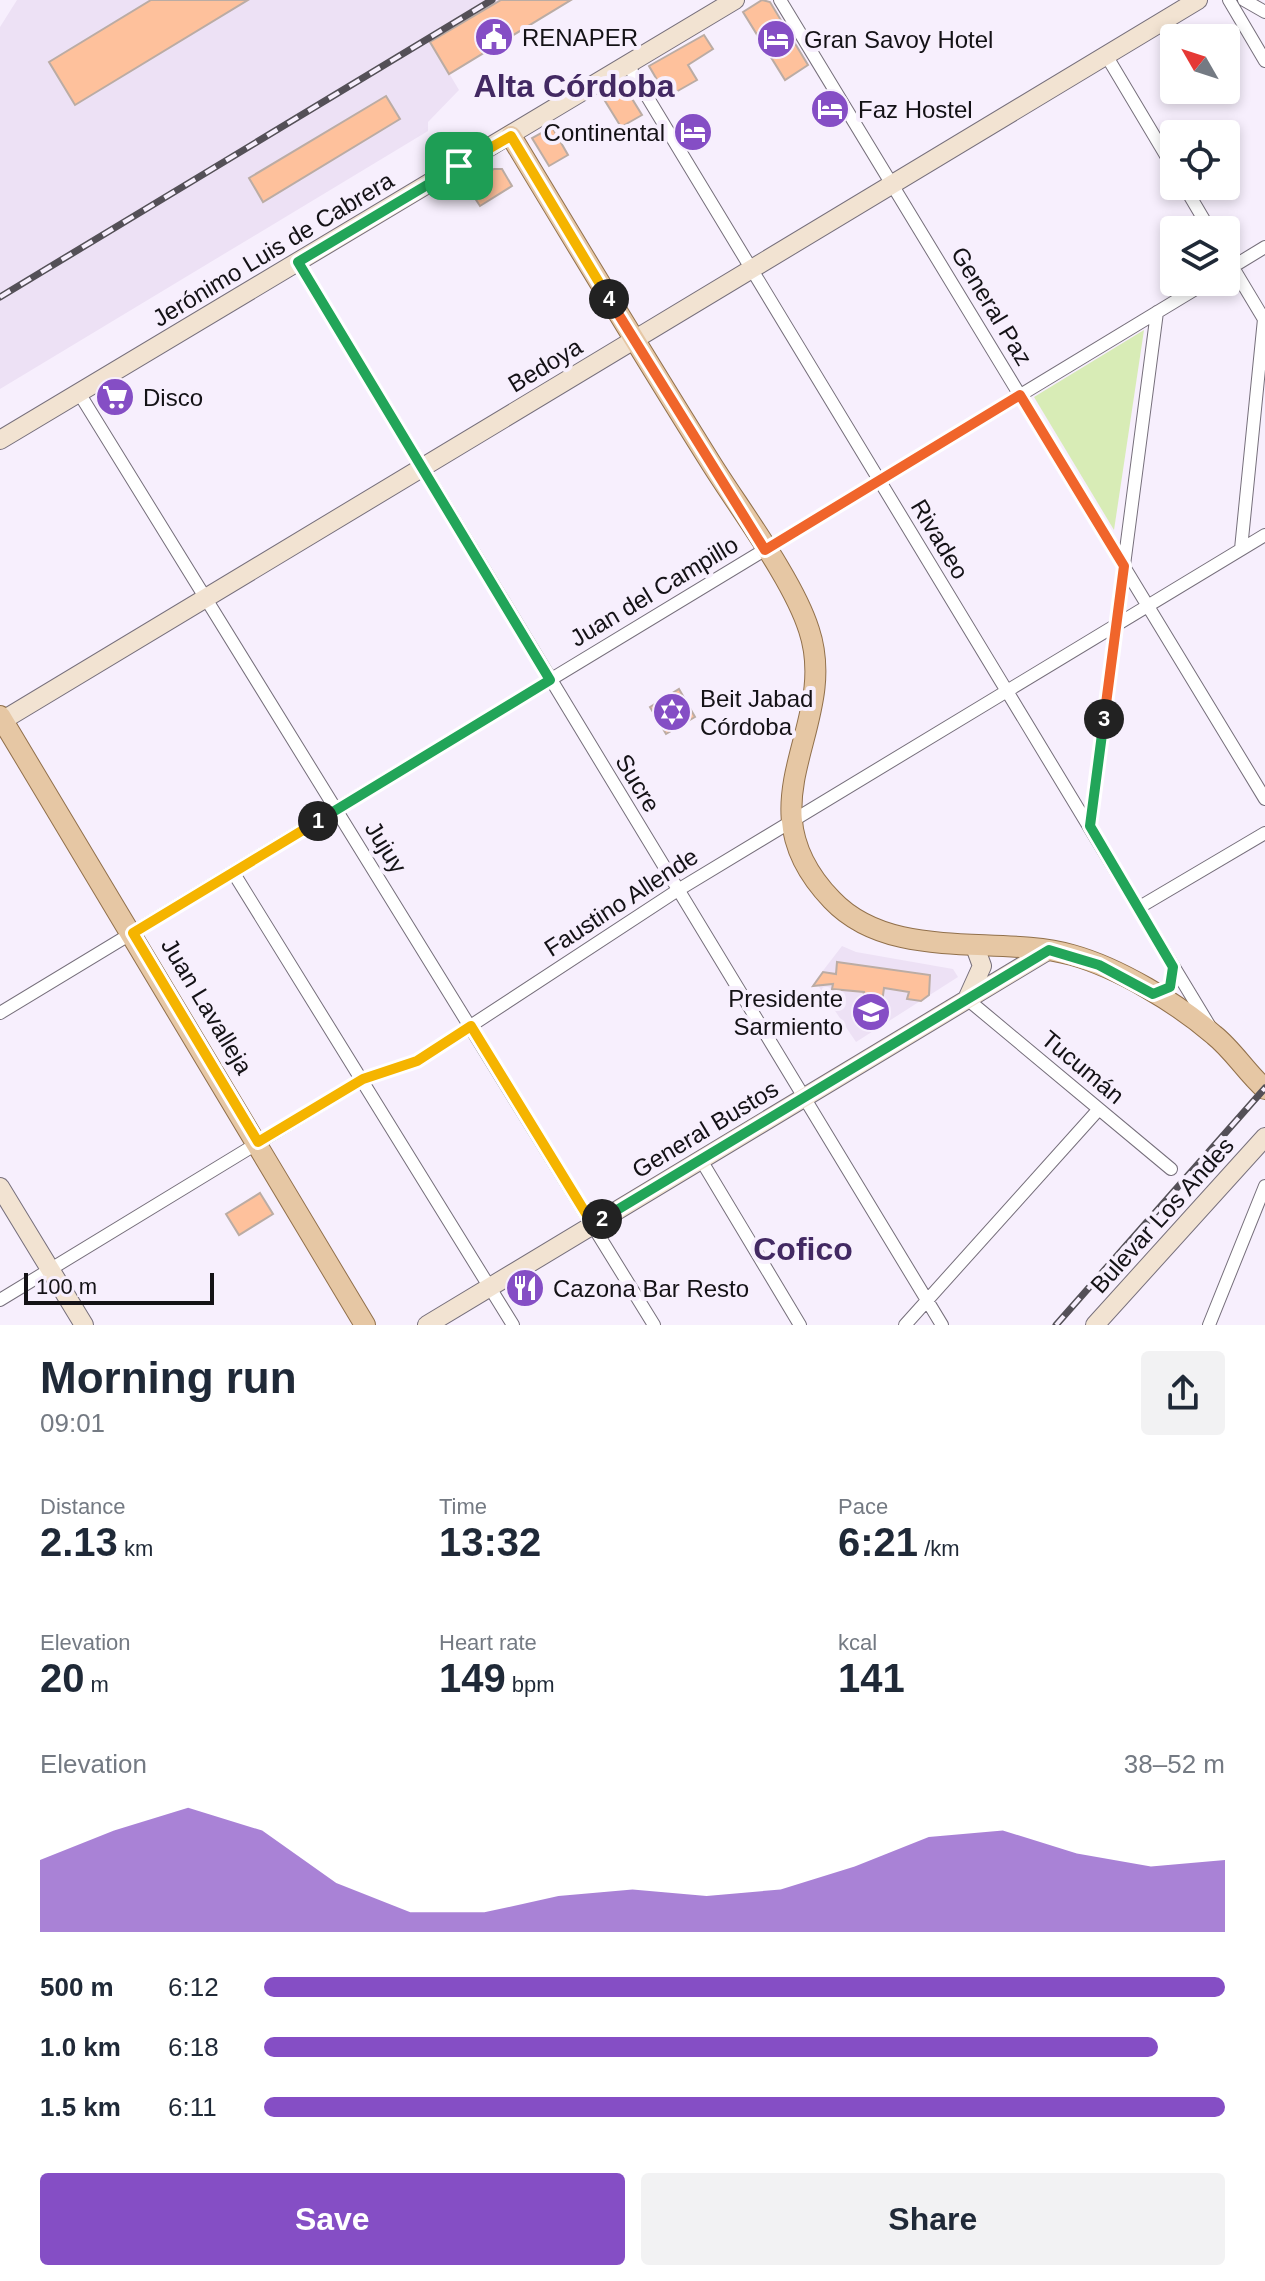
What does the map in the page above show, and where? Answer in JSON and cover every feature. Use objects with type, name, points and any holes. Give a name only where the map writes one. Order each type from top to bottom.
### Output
[{"type":"main road","name":"Jerónimo Luis de Cabrera","points":[[0,440],[735,0]]},
{"type":"main road","name":"Bedoya","points":[[1,720],[1198,0]]},
{"type":"main road","points":[[511,136],[804,618],[814,662],[809,710],[793,775],[790,822],[801,856],[817,882],[833,902],[856,919],[887,932],[926,940],[1049,950],[1099,965],[1153,994],[1215,1035],[1265,1089]]},
{"type":"main road","name":"Juan Lavalleja","points":[[1,720],[133,933],[365,1325]]},
{"type":"main road","points":[[967,999],[982,966],[974,944]]},
{"type":"main road","name":"General Bustos","points":[[427,1325],[1049,950]]},
{"type":"main road","name":"Bulevar Los Andes","points":[[1095,1325],[1265,1137]]},
{"type":"main road","points":[[0,1187],[84,1325]]},
{"type":"street","name":"General Paz","points":[[780,0],[1265,799]]},
{"type":"street","points":[[1229,0],[1265,61]]},
{"type":"street","points":[[1244,0],[1265,12]]},
{"type":"street","points":[[1106,55],[1160,146]]},
{"type":"street","name":"Rivadeo","points":[[628,65],[1215,1035]]},
{"type":"street","points":[[1240,259],[1265,247]]},
{"type":"street","name":"Sucre","points":[[298,262],[942,1325]]},
{"type":"street","points":[[1240,283],[1264,320],[1241,549]]},
{"type":"street","name":"Juan del Campillo","points":[[0,1013],[1184,296]]},
{"type":"street","points":[[1090,826],[1157,312]]},
{"type":"street","name":"Jujuy","points":[[79,393],[654,1325]]},
{"type":"street","name":"Faustino Allende","points":[[0,1300],[363,1079],[417,1061],[678,890],[1265,535]]},
{"type":"street","points":[[1138,908],[1265,833]]},
{"type":"street","points":[[233,872],[513,1325]]},
{"type":"street","points":[[1153,994],[1170,987],[1173,967]]},
{"type":"street","name":"Tucumán","points":[[967,999],[1171,1169]]},
{"type":"street","points":[[905,1325],[1099,1109]]},
{"type":"street","points":[[701,1160],[800,1325]]},
{"type":"street","points":[[1209,1325],[1265,1186]]},
{"type":"shaded area","points":[[17,0],[524,0],[437,53],[459,90],[428,122],[428,131],[0,389],[0,27]]},
{"type":"shaded area","name":"Presidente Sarmiento","points":[[842,946],[856,952],[953,969],[958,977],[856,1042],[815,981]]},
{"type":"green space","points":[[1144,330],[1114,530],[1034,397]]},
{"type":"building","points":[[151,0],[248,0],[75,105],[49,62]]},
{"type":"building","points":[[501,0],[571,0],[449,74],[430,42]]},
{"type":"building","name":"Gran Savoy Hotel","points":[[762,0],[770,2],[808,65],[785,80],[743,12]]},
{"type":"building","points":[[704,35],[713,49],[688,65],[697,80],[667,97],[649,66]]},
{"type":"building","points":[[623,84],[642,115],[621,127],[602,96]]},
{"type":"building","points":[[386,96],[400,119],[263,202],[249,178]]},
{"type":"building","points":[[552,127],[568,155],[549,166],[532,138]]},
{"type":"building","points":[[494,169],[502,169],[512,186],[480,206],[467,186]]},
{"type":"building","name":"Beit Jabad Córdoba","points":[[679,689],[695,717],[666,734],[650,707]]},
{"type":"building","points":[[837,962],[930,975],[929,995],[921,1001],[907,999],[909,992],[884,988],[880,1017],[861,1014],[864,992],[832,989],[833,984],[813,986],[823,972],[836,974]]},
{"type":"building","points":[[260,1193],[273,1214],[239,1235],[226,1214]]},
{"type":"railway","points":[[0,297],[492,0]]},
{"type":"railway","points":[[1056,1325],[1265,1088]]},
{"type":"place","name":"RENAPER","points":[[494,37]]},
{"type":"place","name":"Gran Savoy Hotel","points":[[776,39]]},
{"type":"place","name":"Faz Hostel","points":[[830,109]]},
{"type":"place","name":"Continental","points":[[693,132]]},
{"type":"place","name":"Disco","points":[[115,397]]},
{"type":"place","name":"Beit Jabad Córdoba","points":[[672,712]]},
{"type":"place","name":"Presidente Sarmiento","points":[[871,1012]]},
{"type":"place","name":"Cazona Bar Resto","points":[[525,1288]]},
{"type":"district","name":"Alta Córdoba","points":[[574,86]]},
{"type":"district","name":"Cofico","points":[[803,1249]]},
{"type":"route","points":[[511,136],[633,340],[765,550],[1020,395],[1124,566],[1090,826],[1173,967],[1174,977],[1170,987],[1153,994],[1099,965],[1049,950],[593,1225],[471,1026],[417,1061],[363,1079],[258,1142],[133,933],[550,680],[298,262],[459,166],[511,136]]}]
